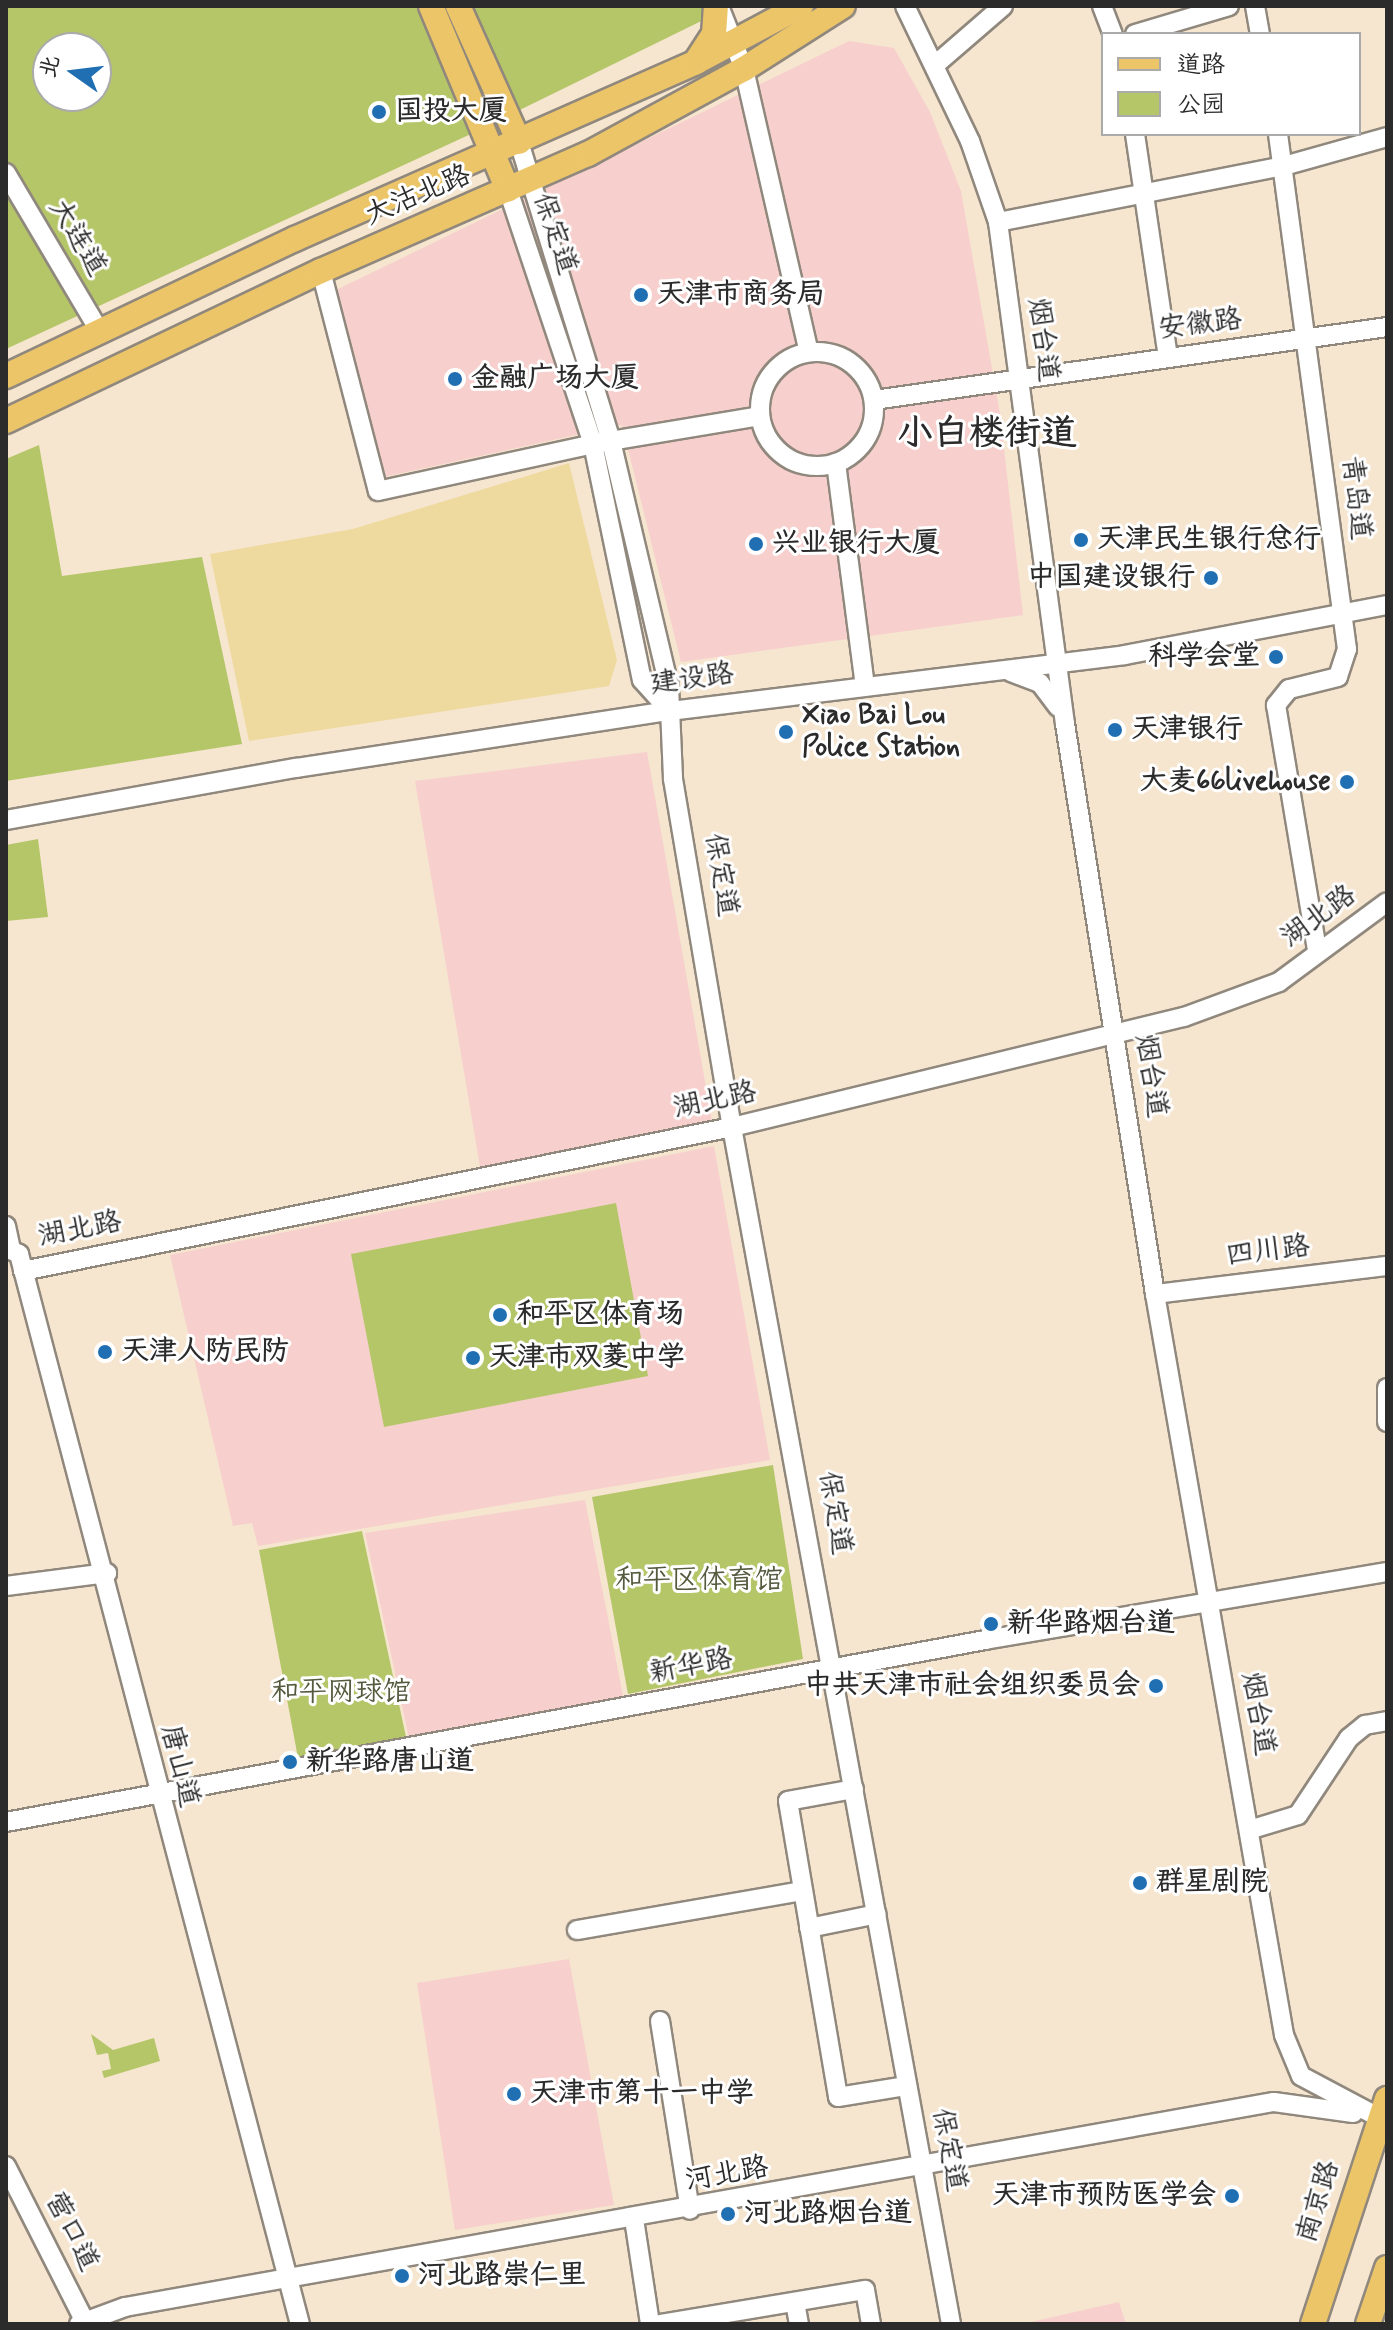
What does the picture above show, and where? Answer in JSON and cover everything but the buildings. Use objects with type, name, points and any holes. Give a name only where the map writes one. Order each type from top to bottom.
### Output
[{"type":"main road","name":"保定道","points":[[431,6],[472,96],[508,149],[508,190]]},
{"type":"main road","points":[[458,6],[495,87],[508,149]]},
{"type":"main road","points":[[696,62],[714,34],[717,6]]},
{"type":"main road","name":"大沽北路","points":[[6,376],[696,62],[801,6]]},
{"type":"main road","name":"大沽北路","points":[[6,421],[321,271],[588,154],[744,69],[843,6]]},
{"type":"main road","points":[[449,174],[472,141],[472,96]]},
{"type":"main road","points":[[508,149],[556,161],[588,154]]},
{"type":"main road","points":[[452,213],[508,149]]},
{"type":"main road","name":"南京路","points":[[1313,2324],[1385,2108]]},
{"type":"main road","points":[[1368,2324],[1387,2268]]},
{"type":"street","points":[[717,6],[744,69],[809,352]]},
{"type":"street","name":"烟台道","points":[[905,6],[970,141],[998,222],[1055,664],[1155,1294],[1284,2035],[1294,2068],[1311,2083],[1349,2103],[1385,2108]]},
{"type":"street","points":[[935,65],[1003,6]]},
{"type":"street","points":[[1102,6],[1112,32]]},
{"type":"street","points":[[1142,32],[1229,6]]},
{"type":"street","points":[[1255,6],[1260,32]]},
{"type":"street","points":[[1135,136],[1148,193],[1168,357]]},
{"type":"street","name":"青岛道","points":[[1278,136],[1347,649],[1343,670],[1338,677],[1289,689],[1276,705],[1317,950]]},
{"type":"street","points":[[998,222],[1284,166],[1387,137]]},
{"type":"street","name":"保定道","points":[[508,149],[533,178],[665,666],[673,779],[732,1127],[877,1914],[905,2086],[951,2324]]},
{"type":"street","name":"大连道","points":[[6,173],[100,332]]},
{"type":"street","name":"保定道","points":[[508,190],[602,442],[638,667],[648,691],[670,711]]},
{"type":"street","points":[[321,271],[378,491],[602,442],[760,416]]},
{"type":"street","name":"安徽路","points":[[874,400],[1387,327]]},
{"type":"street","points":[[809,352],[849,360],[863,373],[874,400],[872,427],[863,444],[836,463],[812,466],[793,461],[772,443],[760,416],[767,380],[779,365],[809,352]]},
{"type":"street","points":[[836,463],[865,686]]},
{"type":"street","name":"建设路","points":[[6,820],[249,776],[670,711],[1055,664],[1387,605]]},
{"type":"street","points":[[992,670],[1040,683],[1052,695],[1065,724]]},
{"type":"street","name":"湖北路","points":[[26,1270],[732,1127],[1184,1017],[1279,982],[1317,950],[1387,902]]},
{"type":"street","name":"唐山道","points":[[6,1207],[14,1248],[22,1252],[159,1795],[300,2324]]},
{"type":"street","name":"唐山道","points":[[6,1226],[26,1270]]},
{"type":"street","name":"四川路","points":[[1155,1294],[1387,1266]]},
{"type":"street","points":[[1387,1388],[1387,1422]]},
{"type":"street","name":"新华路","points":[[6,1822],[191,1790],[832,1668],[1387,1572]]},
{"type":"street","points":[[6,1586],[104,1574]]},
{"type":"street","name":"唐山道","points":[[104,1574],[162,1778],[176,1788],[191,1790]]},
{"type":"street","points":[[1249,1830],[1298,1815],[1349,1738],[1365,1725],[1387,1721]]},
{"type":"street","points":[[854,1789],[788,1801],[838,2097],[905,2086]]},
{"type":"street","points":[[577,1930],[803,1891]]},
{"type":"street","points":[[809,1928],[877,1914]]},
{"type":"street","points":[[660,2021],[690,2210]]},
{"type":"street","points":[[1311,2083],[1385,2108]]},
{"type":"street","name":"河北路","points":[[83,2323],[125,2307],[690,2210],[1274,2102],[1385,2108]]},
{"type":"street","points":[[1305,2102],[1349,2103]]},
{"type":"street","name":"营口道","points":[[6,2166],[83,2323]]},
{"type":"street","points":[[634,2219],[650,2324]]},
{"type":"street","points":[[661,2324],[724,2319],[865,2290],[871,2324]]},
{"type":"street","points":[[795,2302],[799,2324]]},
{"type":"shaded area","points":[[849,41],[894,48],[930,112],[961,191],[1000,414],[1023,615],[681,662],[622,425],[379,478],[332,292]]},
{"type":"shaded area","points":[[647,752],[712,1121],[480,1167],[415,781]]},
{"type":"shaded area","name":"天津市双菱中学","points":[[714,1146],[770,1460],[258,1546],[252,1523],[233,1526],[170,1255]]},
{"type":"shaded area","points":[[585,1500],[623,1696],[409,1738],[365,1533]]},
{"type":"shaded area","name":"天津市第十一中学","points":[[569,1959],[614,2205],[455,2230],[417,1983]]},
{"type":"shaded area","points":[[1119,2302],[1126,2324],[1022,2324]]},
{"type":"green space","points":[[6,6],[732,6],[473,133],[6,349]]},
{"type":"green space","points":[[39,445],[62,576],[202,557],[242,744],[6,781],[6,459]]},
{"type":"green space","points":[[38,839],[48,917],[6,921],[6,845]]},
{"type":"green space","name":"和平区体育场","points":[[616,1203],[648,1376],[384,1427],[351,1254]]},
{"type":"green space","name":"和平区体育馆","points":[[773,1465],[803,1659],[628,1694],[592,1497]]},
{"type":"green space","name":"和平网球馆","points":[[362,1531],[406,1737],[298,1758],[259,1550]]},
{"type":"green space","points":[[91,2034],[113,2050],[154,2038],[160,2061],[104,2078],[102,2071],[111,2069],[108,2053],[97,2055]]},
{"type":"sand","points":[[569,463],[617,660],[609,686],[249,741],[210,554],[353,529]]},
{"type":"place","name":"国投大厦","points":[[379,112]]},
{"type":"place","name":"天津市商务局","points":[[641,295]]},
{"type":"place","name":"金融广场大厦","points":[[455,379]]},
{"type":"place","name":"天津民生银行总行","points":[[1081,540]]},
{"type":"place","name":"兴业银行大厦","points":[[756,544]]},
{"type":"place","name":"中国建设银行","points":[[1211,578]]},
{"type":"place","name":"科学会堂","points":[[1276,657]]},
{"type":"place","name":"天津银行","points":[[1115,730]]},
{"type":"place","name":"Xiao Bai Lou Police Station","points":[[786,732]]},
{"type":"place","name":"大麦66livehouse","points":[[1347,782]]},
{"type":"place","name":"和平区体育场","points":[[500,1315]]},
{"type":"place","name":"天津人防民防","points":[[105,1352]]},
{"type":"place","name":"天津市双菱中学","points":[[473,1358]]},
{"type":"place","name":"新华路烟台道","points":[[991,1624]]},
{"type":"place","name":"中共天津市社会组织委员会","points":[[1156,1686]]},
{"type":"place","name":"新华路唐山道","points":[[290,1762]]},
{"type":"place","name":"群星剧院","points":[[1140,1883]]},
{"type":"place","name":"天津市第十一中学","points":[[514,2094]]},
{"type":"place","name":"天津市预防医学会","points":[[1232,2196]]},
{"type":"place","name":"河北路烟台道","points":[[728,2214]]},
{"type":"place","name":"河北路崇仁里","points":[[402,2276]]},
{"type":"district","name":"小白楼街道","points":[[987,435]]}]
